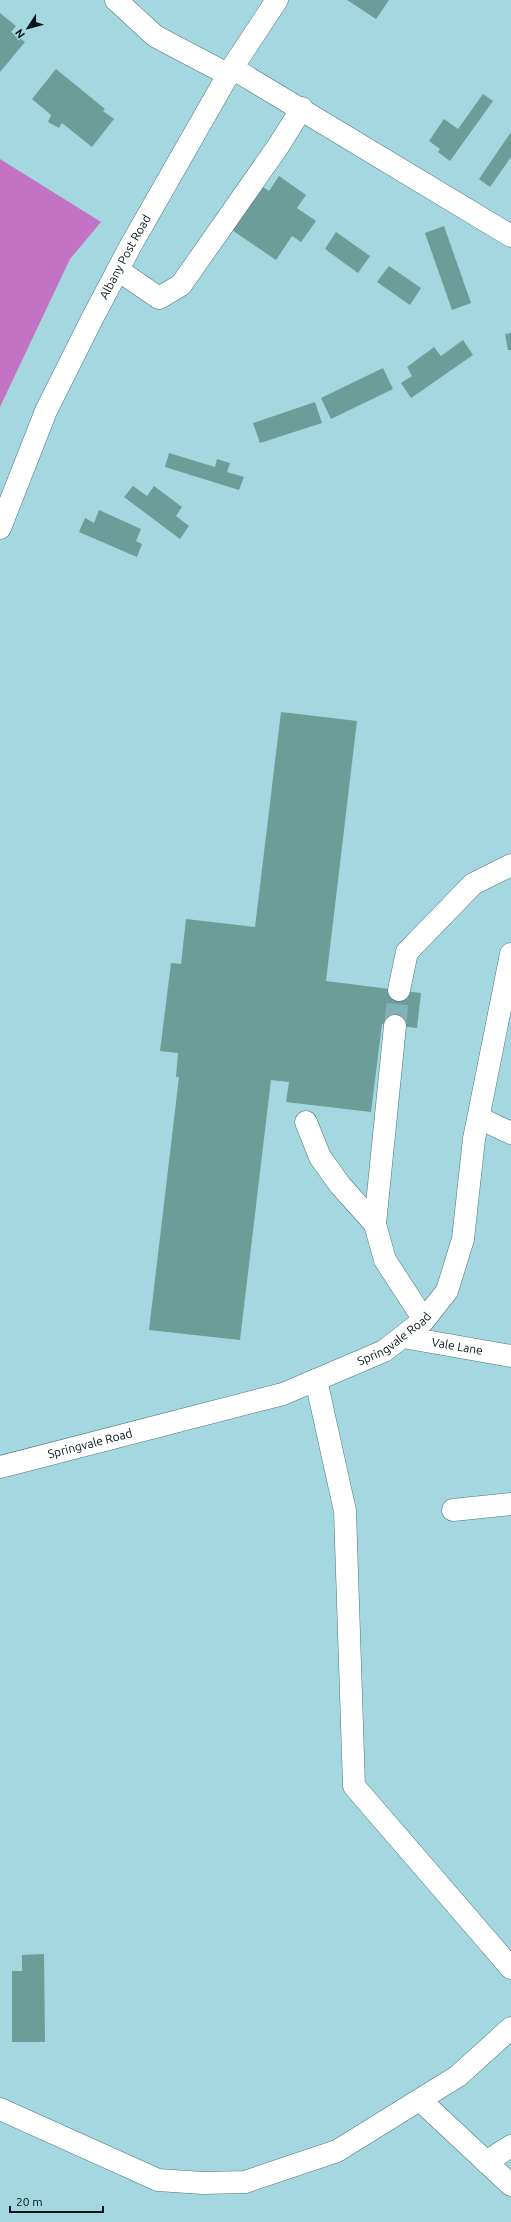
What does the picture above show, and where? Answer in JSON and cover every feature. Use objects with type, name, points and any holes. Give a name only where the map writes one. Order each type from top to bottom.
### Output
[{"type":"street","points":[[116,0],[155,36],[231,71],[302,108],[511,236]]},
{"type":"street","name":"Albany Post Road","points":[[0,528],[46,411],[118,270],[231,71],[277,0]]},
{"type":"street","points":[[118,270],[159,298],[181,285],[302,108]]},
{"type":"street","points":[[399,990],[408,952],[473,884],[511,865]]},
{"type":"street","name":"Springvale Road","points":[[0,1467],[283,1394],[384,1351],[424,1320],[447,1291],[463,1239],[478,1118],[511,954]]},
{"type":"street","points":[[395,1026],[375,1224],[385,1260],[424,1320]]},
{"type":"street","points":[[478,1118],[511,1133]]},
{"type":"street","points":[[306,1122],[320,1157],[340,1185],[375,1224]]},
{"type":"street","name":"Vale Lane","points":[[404,1337],[511,1356]]},
{"type":"street","points":[[316,1380],[345,1511],[354,1786],[511,1968]]},
{"type":"street","points":[[454,1510],[511,1504]]},
{"type":"street","points":[[0,2109],[158,2180],[203,2183],[245,2182],[337,2151],[458,2076],[511,2028]]},
{"type":"street","points":[[420,2100],[511,2185]]},
{"type":"street","points":[[486,2162],[511,2146]]},
{"type":"shaded area","points":[[0,159],[101,222],[70,259],[0,407]]},
{"type":"building","points":[[347,0],[389,0],[376,19]]},
{"type":"building","points":[[0,13],[16,26],[11,32],[25,42],[0,72]]},
{"type":"building","points":[[56,69],[105,109],[103,111],[114,119],[92,147],[62,123],[59,128],[48,122],[51,115],[32,99]]},
{"type":"building","points":[[483,94],[493,101],[450,161],[438,152],[440,149],[429,141],[444,119],[458,129]]},
{"type":"building","points":[[511,132],[511,157],[490,187],[479,179]]},
{"type":"building","points":[[279,176],[306,195],[297,208],[316,221],[301,242],[292,236],[276,260],[226,226],[256,182],[269,191]]},
{"type":"building","points":[[444,226],[471,303],[452,310],[425,233]]},
{"type":"building","points":[[336,232],[370,256],[358,273],[325,249]]},
{"type":"building","points":[[389,266],[421,288],[410,305],[377,282]]},
{"type":"building","points":[[511,333],[511,350],[508,350],[505,334]]},
{"type":"building","points":[[463,340],[473,355],[411,398],[401,383],[412,376],[407,367],[434,347],[441,356]]},
{"type":"building","points":[[383,368],[393,389],[331,419],[321,398]]},
{"type":"building","points":[[315,402],[322,423],[260,443],[253,423]]},
{"type":"building","points":[[169,453],[215,467],[217,459],[230,463],[227,472],[244,477],[239,490],[165,467]]},
{"type":"building","points":[[133,486],[147,496],[154,486],[182,507],[176,516],[189,526],[180,539],[124,497]]},
{"type":"building","points":[[99,510],[141,529],[136,541],[142,544],[137,557],[79,532],[85,518],[94,523]]},
{"type":"building","points":[[281,712],[357,721],[326,981],[421,993],[417,1028],[382,1024],[371,1112],[286,1102],[289,1082],[271,1080],[240,1340],[149,1330],[179,1077],[176,1077],[178,1053],[160,1051],[171,963],[181,964],[186,919],[255,927]]},
{"type":"building","points":[[44,1954],[45,2042],[12,2042],[12,1971],[22,1971],[22,1955]]},
{"type":"tunnel","points":[[395,1026],[399,990]]}]
